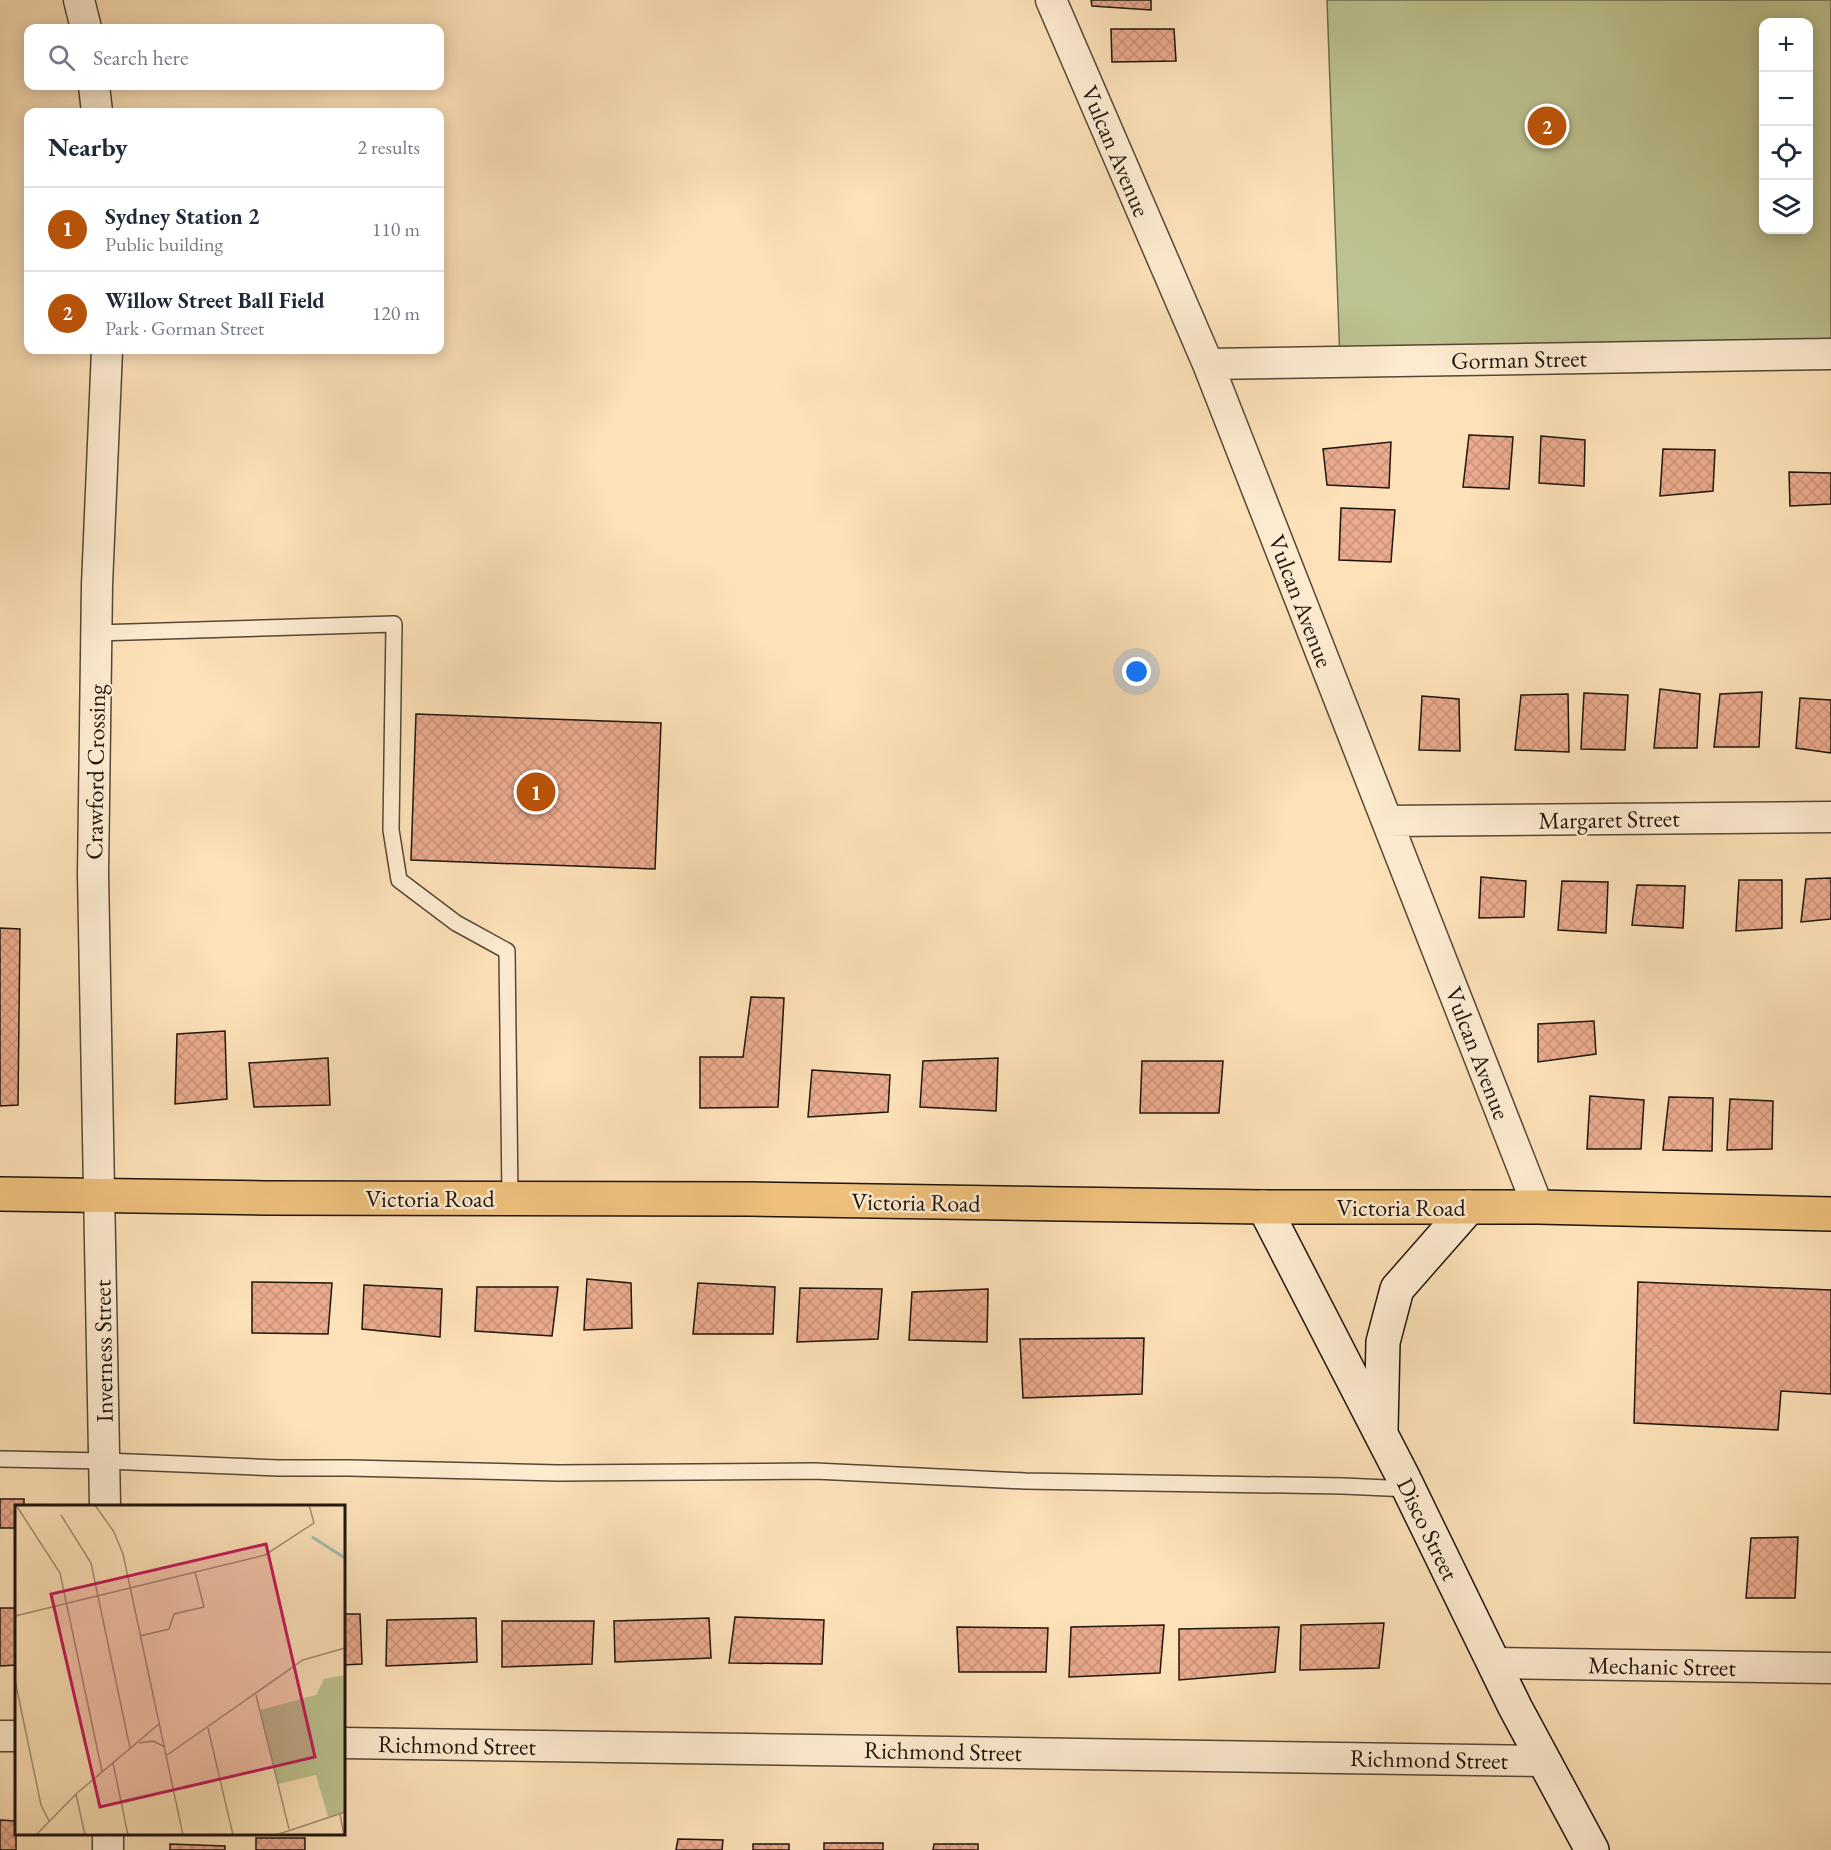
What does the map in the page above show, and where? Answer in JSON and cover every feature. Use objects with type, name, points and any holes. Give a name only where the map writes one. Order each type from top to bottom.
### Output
[{"type":"main road","name":"Victoria Road","points":[[0,1194],[265,1198],[748,1199],[1264,1207],[1538,1207],[1831,1214]]},
{"type":"street","points":[[79,0],[85,24]]},
{"type":"street","name":"Vulcan Avenue","points":[[1051,0],[1208,364],[1538,1207]]},
{"type":"street","points":[[94,90],[97,108]]},
{"type":"street","name":"Crawford Crossing","points":[[99,1195],[93,874],[96,633],[107,354]]},
{"type":"street","name":"Gorman Street","points":[[1208,364],[1831,354]]},
{"type":"street","name":"Margaret Street","points":[[1387,821],[1831,817]]},
{"type":"street","name":"Inverness Street","points":[[99,1195],[105,1505]]},
{"type":"street","name":"Disco Street","points":[[1264,1207],[1409,1489],[1493,1663],[1592,1850]]},
{"type":"street","points":[[1381,1434],[1383,1342],[1397,1289],[1469,1208]]},
{"type":"street","name":"Mechanic Street","points":[[1493,1663],[1831,1668]]},
{"type":"street","name":"Richmond Street","points":[[345,1743],[1543,1761]]},
{"type":"lane","points":[[96,633],[394,624],[391,830],[399,880],[456,923],[507,951],[510,1198]]},
{"type":"lane","points":[[0,1459],[278,1468],[558,1473],[815,1471],[1025,1481],[1409,1489]]},
{"type":"green space","points":[[1327,0],[1831,0],[1831,354],[1340,362]]},
{"type":"building","points":[[1091,0],[1151,0],[1151,10],[1092,6]]},
{"type":"building","points":[[1111,29],[1174,29],[1176,61],[1112,62]]},
{"type":"building","points":[[1469,435],[1513,437],[1509,489],[1463,487]]},
{"type":"building","points":[[1541,436],[1585,440],[1584,486],[1539,483]]},
{"type":"building","points":[[1391,442],[1389,488],[1327,485],[1323,449]]},
{"type":"building","points":[[1663,449],[1715,450],[1713,491],[1660,496]]},
{"type":"building","points":[[1789,472],[1831,473],[1831,504],[1790,506]]},
{"type":"building","points":[[1341,508],[1395,510],[1391,562],[1339,560]]},
{"type":"building","points":[[1660,689],[1700,694],[1697,748],[1654,748]]},
{"type":"building","points":[[1762,692],[1759,747],[1714,747],[1720,694]]},
{"type":"building","points":[[1584,693],[1628,695],[1625,750],[1581,749]]},
{"type":"building","points":[[1568,694],[1569,752],[1515,750],[1521,695]]},
{"type":"building","points":[[1422,696],[1459,699],[1460,751],[1419,750]]},
{"type":"building","points":[[1800,698],[1831,700],[1831,753],[1796,748]]},
{"type":"building","points":[[416,714],[661,723],[655,869],[411,860]]},
{"type":"building","points":[[1481,877],[1526,881],[1524,917],[1479,918]]},
{"type":"building","points":[[1831,878],[1831,919],[1801,922],[1806,879]]},
{"type":"building","points":[[1739,880],[1782,880],[1782,928],[1736,931]]},
{"type":"building","points":[[1562,881],[1608,882],[1606,933],[1558,930]]},
{"type":"building","points":[[1637,885],[1685,886],[1683,928],[1632,925]]},
{"type":"building","points":[[0,928],[20,929],[18,1105],[0,1106]]},
{"type":"building","points":[[751,997],[784,998],[778,1107],[700,1108],[700,1057],[743,1057]]},
{"type":"building","points":[[1594,1021],[1596,1054],[1538,1062],[1538,1024]]},
{"type":"building","points":[[225,1031],[227,1099],[175,1104],[177,1034]]},
{"type":"building","points":[[328,1058],[330,1105],[254,1107],[249,1063]]},
{"type":"building","points":[[998,1058],[996,1111],[920,1107],[923,1061]]},
{"type":"building","points":[[1142,1061],[1223,1061],[1219,1113],[1140,1113]]},
{"type":"building","points":[[812,1070],[890,1075],[888,1112],[808,1117]]},
{"type":"building","points":[[1590,1096],[1644,1100],[1641,1149],[1587,1149]]},
{"type":"building","points":[[1669,1097],[1713,1098],[1712,1151],[1663,1150]]},
{"type":"building","points":[[1730,1099],[1773,1101],[1772,1149],[1727,1150]]},
{"type":"building","points":[[587,1279],[631,1283],[632,1328],[584,1330]]},
{"type":"building","points":[[252,1282],[332,1283],[328,1334],[252,1333]]},
{"type":"building","points":[[1638,1282],[1831,1290],[1831,1394],[1781,1391],[1778,1430],[1634,1423]]},
{"type":"building","points":[[698,1283],[775,1287],[773,1334],[693,1334]]},
{"type":"building","points":[[364,1285],[442,1289],[440,1337],[362,1329]]},
{"type":"building","points":[[477,1287],[558,1287],[552,1336],[475,1331]]},
{"type":"building","points":[[800,1288],[882,1289],[878,1339],[797,1342]]},
{"type":"building","points":[[988,1289],[987,1342],[909,1340],[912,1292]]},
{"type":"building","points":[[1144,1338],[1142,1394],[1023,1398],[1020,1339]]},
{"type":"building","points":[[0,1499],[24,1499],[24,1505],[15,1505],[15,1528],[0,1528]]},
{"type":"building","points":[[1798,1537],[1795,1598],[1746,1598],[1751,1538]]},
{"type":"building","points":[[0,1608],[15,1608],[15,1665],[0,1666]]},
{"type":"building","points":[[345,1614],[360,1614],[362,1664],[345,1665]]},
{"type":"building","points":[[735,1617],[824,1620],[822,1664],[729,1663]]},
{"type":"building","points":[[476,1618],[477,1662],[386,1666],[387,1620]]},
{"type":"building","points":[[709,1618],[711,1658],[615,1662],[614,1621]]},
{"type":"building","points":[[502,1621],[594,1621],[592,1664],[502,1667]]},
{"type":"building","points":[[1384,1623],[1379,1668],[1300,1670],[1301,1625]]},
{"type":"building","points":[[1164,1625],[1160,1673],[1069,1677],[1071,1627]]},
{"type":"building","points":[[957,1627],[1048,1628],[1046,1672],[959,1672]]},
{"type":"building","points":[[1279,1627],[1275,1672],[1179,1680],[1179,1629]]},
{"type":"building","points":[[0,1820],[15,1821],[16,1850],[0,1850]]},
{"type":"building","points":[[256,1838],[305,1838],[305,1850],[256,1850]]},
{"type":"building","points":[[678,1839],[723,1840],[722,1850],[676,1850]]},
{"type":"building","points":[[824,1843],[883,1843],[883,1850],[824,1850]]},
{"type":"building","points":[[170,1844],[225,1846],[225,1850],[170,1850]]},
{"type":"building","points":[[753,1844],[789,1844],[789,1850],[753,1850]]},
{"type":"building","points":[[934,1844],[978,1844],[978,1850],[933,1850]]},
{"type":"place","name":"Willow Street Ball Field","points":[[1547,126]]},
{"type":"place","name":"Sydney Station 2","points":[[536,792]]}]
